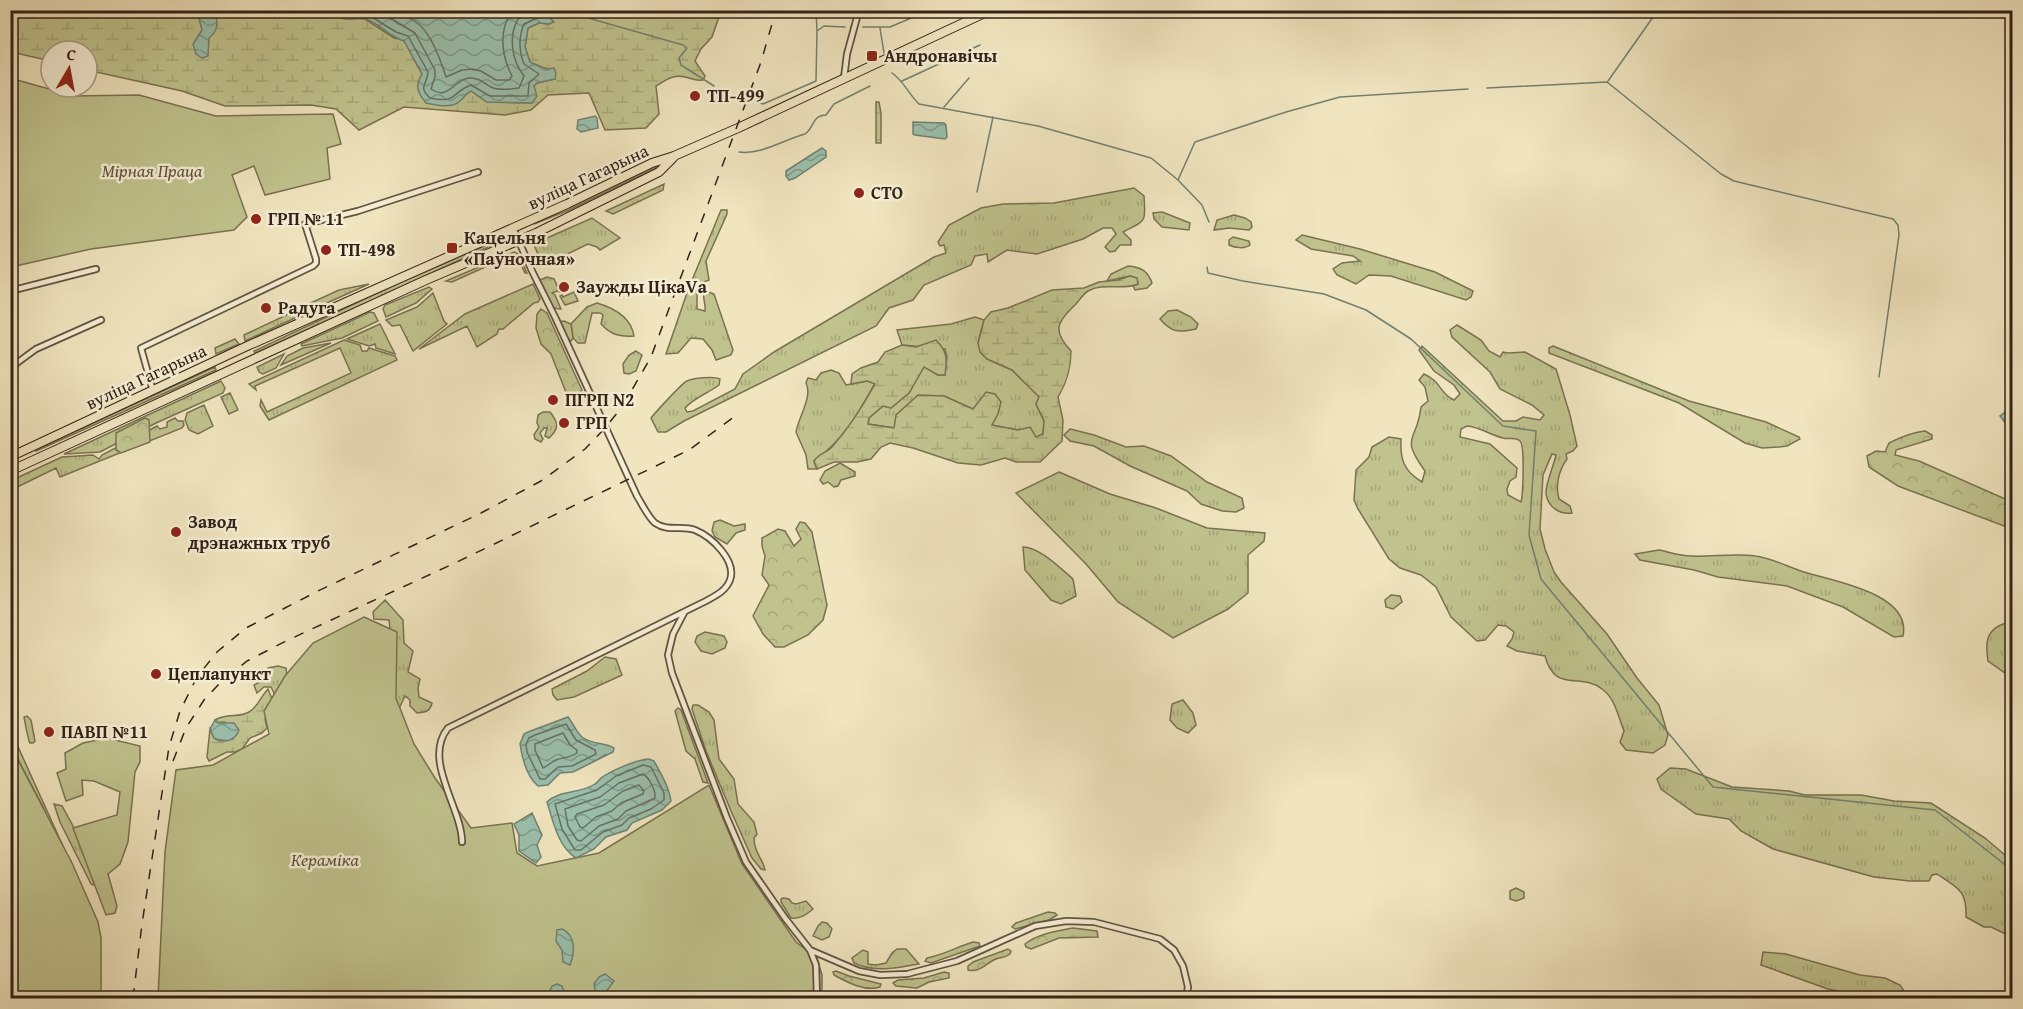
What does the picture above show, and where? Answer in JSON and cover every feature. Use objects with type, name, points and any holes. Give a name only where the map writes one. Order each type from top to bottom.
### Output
[{"type":"main road","points":[[674,156],[991,10]]},
{"type":"main road","name":"вуліца Гагарына","points":[[10,458],[230,354],[513,228],[652,163],[674,156]]},
{"type":"main road","name":"вуліца Гагарына","points":[[10,471],[426,280],[518,241],[652,176],[674,156]]},
{"type":"main road","points":[[35,445],[32,453],[39,457]]},
{"type":"main road","points":[[19,453],[27,456],[25,464]]},
{"type":"street","points":[[844,79],[860,10]]},
{"type":"street","points":[[153,391],[141,348],[314,266],[316,261],[305,224],[357,211],[478,172]]},
{"type":"street","points":[[462,842],[462,835],[440,760],[439,745],[448,728],[647,628],[686,611],[721,592],[731,578],[731,568],[726,558],[717,546],[702,534],[687,528],[666,528],[654,522],[628,479],[513,228]]},
{"type":"street","points":[[10,291],[96,269]]},
{"type":"street","points":[[10,368],[36,349],[101,320]]},
{"type":"street","points":[[230,354],[236,368]]},
{"type":"street","points":[[686,611],[678,622],[670,645],[668,655],[672,673],[746,862],[810,950],[816,965],[817,999]]},
{"type":"street","points":[[810,950],[859,971],[880,975],[907,974],[957,961],[1035,926],[1066,921],[1094,922],[1160,939],[1174,950],[1183,966],[1188,987],[1186,999]]},
{"type":"green space","points":[[33,10],[335,11],[365,19],[394,38],[404,40],[422,74],[465,94],[471,91],[487,102],[532,103],[534,86],[537,83],[555,79],[547,69],[530,63],[525,47],[528,28],[539,23],[553,22],[546,14],[548,11],[721,11],[712,37],[701,49],[695,61],[705,76],[703,80],[675,76],[656,86],[659,114],[646,128],[605,130],[589,93],[548,95],[531,110],[505,115],[404,107],[359,130],[336,109],[311,105],[225,106],[182,91],[99,73],[99,39],[39,39],[39,58],[11,52],[11,11],[31,15]]},
{"type":"green space","name":"Мірная Праца","points":[[10,78],[39,86],[39,99],[99,99],[99,96],[139,95],[216,116],[333,114],[341,144],[327,148],[330,179],[265,195],[254,166],[232,175],[247,217],[234,230],[91,249],[11,267]]},
{"type":"green space","points":[[876,102],[879,102],[881,113],[881,143],[876,143]]},
{"type":"green space","points":[[655,166],[656,168],[569,210],[534,224]]},
{"type":"green space","points":[[664,184],[663,190],[613,214],[606,211]]},
{"type":"green space","points":[[1134,188],[1144,196],[1145,211],[1143,220],[1123,232],[1131,240],[1131,245],[1120,245],[1115,251],[1110,252],[1105,247],[1116,234],[1112,228],[1103,228],[1083,239],[1037,254],[1007,250],[988,262],[987,254],[975,256],[971,265],[924,285],[913,300],[889,308],[876,326],[666,432],[658,432],[651,418],[687,381],[698,378],[720,379],[719,385],[685,408],[687,412],[735,389],[743,374],[774,352],[934,257],[946,253],[944,245],[940,246],[938,242],[949,225],[981,208],[1003,204],[1054,203]]},
{"type":"green space","points":[[721,210],[727,210],[727,214],[706,261],[709,280],[701,283],[697,290],[697,309],[705,311],[704,290],[714,294],[733,350],[731,355],[716,360],[712,350],[703,339],[691,338],[678,353],[666,354],[688,290]]},
{"type":"green space","points":[[1162,212],[1190,223],[1189,230],[1162,227],[1154,219],[1153,213]]},
{"type":"green space","points":[[1234,215],[1251,222],[1252,227],[1249,230],[1229,228],[1214,230],[1217,220]]},
{"type":"green space","points":[[592,218],[620,238],[600,250],[588,244],[557,259],[554,257],[544,262],[541,261],[534,245]]},
{"type":"green space","points":[[1302,235],[1360,249],[1435,272],[1473,291],[1471,297],[1466,300],[1391,276],[1369,275],[1356,284],[1337,275],[1333,269],[1342,263],[1360,261],[1353,256],[1311,249],[1296,240]]},
{"type":"green space","points":[[1233,237],[1249,241],[1250,245],[1240,248],[1229,245],[1229,240]]},
{"type":"green space","points":[[494,242],[495,244],[255,353],[254,351],[401,282]]},
{"type":"green space","points":[[514,252],[518,254],[527,273],[517,256],[512,255],[452,282],[446,281]]},
{"type":"green space","points":[[1128,266],[1143,270],[1152,283],[1147,288],[1135,290],[1133,286],[1138,284],[1137,278],[1130,276],[1107,281],[1111,274]]},
{"type":"green space","points":[[1130,276],[1137,278],[1138,284],[1126,287],[1094,288],[1084,294],[1061,322],[1059,332],[1061,338],[1071,351],[1068,375],[1058,397],[1063,420],[1062,441],[1040,462],[1016,462],[1005,458],[981,465],[958,463],[890,443],[881,447],[871,459],[857,462],[834,462],[817,469],[814,461],[830,449],[844,432],[861,409],[875,384],[867,381],[851,384],[852,374],[878,362],[885,352],[902,345],[916,347],[936,340],[946,356],[945,375],[938,375],[924,367],[909,393],[891,408],[883,406],[869,418],[868,424],[894,428],[896,415],[918,395],[944,396],[973,409],[986,392],[995,394],[1001,402],[992,425],[1018,430],[1030,427],[1036,437],[1043,434],[1044,421],[1036,404],[1039,397],[1012,370],[987,359],[980,352],[978,343],[984,320],[991,312],[1008,308],[1052,290],[1084,288],[1099,282]]},
{"type":"green space","points":[[547,277],[554,279],[560,292],[552,293],[561,309],[553,307],[546,296],[540,280]]},
{"type":"green space","points":[[369,284],[309,311],[304,306],[339,290]]},
{"type":"green space","points":[[533,284],[540,299],[538,302],[477,347],[467,326],[419,349],[465,314]]},
{"type":"green space","points":[[429,287],[432,289],[416,303],[386,317],[383,309],[385,305]]},
{"type":"green space","points":[[574,292],[578,301],[565,305],[560,296]]},
{"type":"green space","points":[[433,293],[447,324],[413,351],[400,325],[392,326],[386,320],[417,307]]},
{"type":"green space","points":[[597,303],[621,314],[632,329],[634,336],[620,336],[612,333],[601,324],[603,315],[592,313],[585,343],[578,343],[573,338],[571,324],[587,307]]},
{"type":"green space","points":[[541,309],[547,313],[582,390],[574,399],[567,395],[551,354],[541,344],[536,328],[537,314]]},
{"type":"green space","points":[[297,310],[297,317],[245,341],[244,335]]},
{"type":"green space","points":[[1177,310],[1191,317],[1198,324],[1196,329],[1176,331],[1160,319],[1168,311]]},
{"type":"green space","points":[[370,312],[374,313],[378,321],[342,338],[302,346],[301,344]]},
{"type":"green space","points":[[975,317],[984,320],[978,343],[987,359],[1012,370],[1040,397],[1036,404],[1044,421],[1043,434],[1036,437],[1018,430],[991,425],[981,401],[973,409],[944,396],[895,428],[868,424],[869,418],[883,406],[891,408],[909,393],[924,366],[938,375],[945,375],[947,357],[945,349],[902,345],[897,330],[951,324]]},
{"type":"green space","points":[[564,321],[571,324],[573,338],[571,341],[566,339],[558,322]]},
{"type":"green space","points":[[380,324],[395,354],[376,348],[375,344],[369,346],[347,339]]},
{"type":"green space","points":[[1457,325],[1481,340],[1489,351],[1500,357],[1503,352],[1525,352],[1556,369],[1577,446],[1566,454],[1567,459],[1558,483],[1559,499],[1570,506],[1572,513],[1563,513],[1555,509],[1547,499],[1547,486],[1556,455],[1552,454],[1543,475],[1540,529],[1545,549],[1554,572],[1561,582],[1607,634],[1659,705],[1668,735],[1665,745],[1653,753],[1626,750],[1620,742],[1624,731],[1610,697],[1594,684],[1562,679],[1555,675],[1549,668],[1545,656],[1517,651],[1507,646],[1514,632],[1506,626],[1498,625],[1485,640],[1477,641],[1451,617],[1436,587],[1421,575],[1400,568],[1389,559],[1358,509],[1354,500],[1356,470],[1369,457],[1372,447],[1389,437],[1401,439],[1404,464],[1411,474],[1422,482],[1425,471],[1411,444],[1421,407],[1428,401],[1425,387],[1419,380],[1424,374],[1434,380],[1454,400],[1460,394],[1454,385],[1434,371],[1419,350],[1422,346],[1503,421],[1516,421],[1523,417],[1540,420],[1544,415],[1532,405],[1500,389],[1490,372],[1452,337],[1450,330]],"holes":[[[1467,426],[1498,437],[1516,439],[1522,444],[1521,502],[1508,495],[1507,489],[1510,481],[1516,477],[1517,468],[1490,444],[1460,437],[1461,429]]]},
{"type":"green space","points":[[235,339],[239,344],[216,354],[215,348]]},
{"type":"green space","points":[[344,340],[360,345],[362,351],[367,351],[369,348],[395,356],[397,360],[269,420],[260,406],[261,400],[267,412],[351,373],[340,348],[255,386],[256,390],[249,384]]},
{"type":"green space","points":[[331,343],[281,365],[287,356],[303,348]]},
{"type":"green space","points":[[1553,346],[1689,401],[1766,422],[1800,439],[1787,446],[1779,447],[1762,448],[1745,443],[1679,403],[1549,353],[1549,348]]},
{"type":"green space","points":[[636,351],[642,355],[636,371],[629,374],[624,373],[623,364],[629,355]]},
{"type":"green space","points":[[284,354],[276,368],[263,374],[259,372],[257,367]]},
{"type":"green space","points":[[215,367],[216,370],[36,451],[36,449]]},
{"type":"green space","points":[[831,370],[839,373],[846,385],[867,381],[875,383],[841,436],[814,461],[817,469],[808,469],[806,455],[796,432],[808,395],[806,383],[808,378],[816,380],[821,373]]},
{"type":"green space","points":[[221,381],[225,388],[223,393],[156,423],[100,452],[64,454]]},
{"type":"green space","points":[[230,393],[238,410],[229,414],[221,397]]},
{"type":"green space","points":[[204,405],[213,426],[198,434],[189,430],[185,420],[187,413]]},
{"type":"green space","points":[[550,412],[557,426],[549,438],[545,436],[547,428],[544,428],[540,433],[543,439],[541,442],[535,439],[534,435],[539,427],[538,415]]},
{"type":"green space","points":[[145,418],[149,420],[150,442],[121,453],[116,450],[116,433]]},
{"type":"green space","points":[[175,418],[183,421],[182,428],[60,477],[56,468],[11,490],[10,481],[62,457],[93,455],[99,459],[102,455],[157,426],[160,429],[167,427],[167,422]]},
{"type":"green space","points":[[1070,429],[1126,447],[1144,446],[1171,456],[1207,482],[1242,498],[1244,508],[1236,512],[1222,511],[1201,504],[1187,491],[1130,466],[1094,446],[1070,441],[1064,435]]},
{"type":"green space","points":[[1925,431],[1932,435],[1932,439],[1896,450],[1895,455],[1919,461],[2012,502],[2012,529],[1898,486],[1869,467],[1867,456],[1876,451],[1885,452],[1889,443],[1902,437]]},
{"type":"green space","points":[[840,463],[855,472],[855,476],[841,480],[838,486],[834,487],[828,482],[823,484],[820,480],[825,471]]},
{"type":"green space","points":[[1059,472],[1110,494],[1156,508],[1207,528],[1265,533],[1264,541],[1248,555],[1248,593],[1228,609],[1173,638],[1118,602],[1086,564],[1016,493]]},
{"type":"green space","points":[[720,520],[734,526],[745,524],[745,530],[736,533],[727,544],[715,537],[712,531],[714,522]]},
{"type":"green space","points":[[800,522],[805,523],[812,532],[827,605],[823,620],[808,635],[784,647],[775,647],[763,634],[753,616],[769,585],[762,575],[765,556],[762,538],[778,529],[785,531],[794,546],[801,539],[796,529]]},
{"type":"green space","points":[[1023,547],[1036,550],[1073,579],[1076,596],[1061,604],[1051,600],[1025,570]]},
{"type":"green space","points":[[1659,550],[1687,556],[1747,555],[1761,557],[1850,585],[1883,599],[1895,609],[1902,621],[1903,636],[1894,637],[1843,607],[1787,586],[1718,577],[1640,560],[1635,554]]},
{"type":"green space","points":[[1391,595],[1400,596],[1402,602],[1393,609],[1386,607],[1385,600]]},
{"type":"green space","points":[[385,600],[403,620],[404,643],[413,651],[408,672],[420,679],[419,697],[432,703],[425,712],[417,713],[405,696],[398,711],[352,680],[391,639],[389,620],[374,619],[373,612]]},
{"type":"green space","name":"Кераміка","points":[[364,617],[397,632],[396,698],[414,744],[471,828],[512,823],[517,853],[537,866],[599,853],[709,785],[742,864],[796,942],[817,958],[822,975],[822,998],[158,998],[165,852],[176,770],[213,765],[269,734],[264,711],[285,676],[313,643]]},
{"type":"green space","points":[[2006,623],[2012,624],[2012,674],[2005,673],[1988,661],[1987,654],[1988,637],[1994,629]]},
{"type":"green space","points":[[705,632],[724,636],[727,642],[725,648],[712,654],[701,651],[695,642],[697,636]]},
{"type":"green space","points":[[605,657],[616,659],[622,675],[574,697],[557,700],[552,689],[587,671]]},
{"type":"green space","points":[[278,666],[286,668],[287,677],[274,701],[271,687],[264,687],[257,693],[254,685],[265,679],[268,668]]},
{"type":"green space","points":[[268,689],[272,699],[265,719],[267,728],[250,738],[242,749],[227,752],[209,761],[207,757],[210,729],[214,738],[220,741],[233,739],[225,722],[217,723],[215,720],[249,712]]},
{"type":"green space","points":[[1183,700],[1193,713],[1196,725],[1188,733],[1177,728],[1170,720],[1172,704]]},
{"type":"green space","points":[[693,705],[698,705],[709,712],[714,720],[719,759],[734,779],[738,804],[754,822],[757,834],[754,838],[755,848],[765,870],[761,869],[752,858],[731,811],[706,751],[692,709]]},
{"type":"green space","points":[[678,708],[681,710],[708,783],[703,782],[695,759],[686,751],[675,711]]},
{"type":"green space","points":[[27,716],[31,720],[35,741],[33,743],[30,743],[27,735],[24,717]]},
{"type":"green space","points":[[10,729],[71,864],[67,862],[42,805],[13,750]]},
{"type":"green space","points":[[107,738],[140,746],[140,762],[135,772],[128,842],[120,864],[108,874],[117,906],[115,913],[106,915],[73,828],[117,815],[120,792],[94,781],[82,780],[83,795],[66,801],[57,773],[66,769],[65,753],[83,743]]},
{"type":"green space","points":[[10,739],[19,762],[72,863],[98,922],[101,938],[101,998],[11,998]]},
{"type":"green space","points":[[1670,768],[1686,769],[1732,787],[1789,791],[1805,795],[1861,795],[1894,801],[1931,803],[1985,838],[2012,861],[2012,937],[1991,927],[1984,927],[1966,917],[1963,895],[1937,874],[1932,875],[1929,881],[1874,877],[1773,849],[1741,831],[1729,819],[1696,814],[1661,789],[1657,779]]},
{"type":"green space","points":[[54,804],[62,806],[73,826],[95,880],[93,885],[60,822]]},
{"type":"green space","points":[[1516,888],[1524,892],[1524,898],[1516,901],[1510,899],[1510,891]]},
{"type":"green space","points":[[783,898],[796,904],[806,901],[813,909],[803,916],[791,918],[781,902]]},
{"type":"green space","points":[[1048,912],[1057,915],[1049,920],[1015,929],[1012,927],[1016,923]]},
{"type":"green space","points":[[822,922],[827,923],[832,929],[829,937],[822,940],[813,936]]},
{"type":"green space","points":[[1073,928],[1097,931],[1098,937],[1059,938],[1031,949],[1026,947],[1025,944],[1048,933]]},
{"type":"green space","points":[[973,942],[979,943],[980,946],[931,963],[925,961],[927,958]]},
{"type":"green space","points":[[897,949],[906,949],[919,964],[878,969],[854,963],[852,958],[863,950],[868,952],[868,964],[886,963]]},
{"type":"green space","points":[[1008,949],[1011,951],[1010,954],[979,969],[968,970],[968,966],[973,962]]},
{"type":"green space","points":[[1763,952],[1786,954],[1860,975],[1885,978],[1900,985],[1909,998],[1870,998],[1828,989],[1761,965]]},
{"type":"green space","points":[[833,972],[881,984],[880,987],[874,988],[862,987],[834,975]]},
{"type":"green space","points":[[944,972],[949,973],[949,978],[929,982],[917,988],[896,986],[893,983],[898,980],[924,978]]},
{"type":"water","points":[[335,10],[548,11],[546,14],[554,22],[539,23],[528,28],[525,47],[530,62],[546,69],[554,68],[555,79],[537,83],[534,86],[537,96],[532,103],[487,102],[471,91],[453,105],[426,103],[418,89],[418,82],[422,74],[404,41],[365,19],[344,19],[337,15]]},
{"type":"water","points":[[205,12],[216,16],[217,25],[209,38],[208,56],[202,58],[196,54],[193,44],[202,30],[198,15]]},
{"type":"water","points":[[595,116],[598,128],[581,132],[577,129],[578,120]]},
{"type":"water","points":[[913,122],[944,123],[947,137],[945,139],[915,135],[913,134]]},
{"type":"water","points":[[822,148],[826,151],[826,157],[789,180],[786,171]]},
{"type":"water","points":[[2012,407],[2012,427],[2010,429],[2000,416]]},
{"type":"water","points":[[568,717],[582,737],[610,746],[614,748],[613,752],[573,772],[560,773],[548,785],[538,786],[528,772],[524,761],[520,744],[524,734]]},
{"type":"water","points":[[215,720],[218,723],[234,723],[239,730],[235,737],[221,741],[214,738],[210,729]]},
{"type":"water","points":[[649,759],[654,761],[662,776],[671,801],[662,810],[632,823],[627,830],[606,837],[594,849],[576,858],[560,840],[547,802],[557,796],[596,784],[601,778],[624,766]]},
{"type":"water","points":[[532,813],[542,835],[537,845],[541,857],[536,863],[519,851],[519,835],[514,824]]},
{"type":"water","points":[[562,929],[570,935],[572,940],[573,955],[570,965],[563,962],[562,950],[556,941],[557,930]]},
{"type":"water","points":[[605,974],[614,981],[606,992],[608,998],[591,998],[595,990],[594,984],[599,977]]},
{"type":"water","points":[[557,984],[562,986],[566,998],[547,998],[552,986]]},
{"type":"waterway","points":[[560,10],[683,45],[687,48],[679,58],[681,65],[714,86]]},
{"type":"waterway","points":[[816,10],[817,31]]},
{"type":"waterway","points":[[863,27],[890,27],[930,10]]},
{"type":"waterway","points":[[1608,81],[1658,10]]},
{"type":"waterway","points":[[760,103],[763,104],[816,81],[817,31],[824,26],[845,27]]},
{"type":"waterway","points":[[880,28],[884,53]]},
{"type":"waterway","points":[[902,81],[980,45]]},
{"type":"waterway","points":[[892,73],[919,104],[1038,126],[1151,158],[1178,180],[1202,205],[1209,222]]},
{"type":"waterway","points":[[944,107],[969,78]]},
{"type":"waterway","points":[[1487,88],[1607,82],[1721,174],[1734,181],[1893,219],[1898,225],[1899,235],[1879,377]]},
{"type":"waterway","points":[[739,152],[764,149],[805,134],[815,120],[826,115],[834,104],[870,86]]},
{"type":"waterway","points":[[1178,180],[1195,142],[1286,112],[1340,97],[1468,89]]},
{"type":"waterway","points":[[977,192],[993,117]]},
{"type":"waterway","points":[[1207,267],[1208,273],[1324,294],[1366,310],[1411,339],[1503,426],[1536,431],[1529,535],[1541,579],[1713,787],[1935,810],[2012,870]]},
{"type":"railway","points":[[133,998],[169,747],[180,711],[197,677],[217,652],[246,628],[481,513],[541,481],[585,449],[605,428],[622,407],[651,357],[761,62],[776,10]]},
{"type":"railway","points":[[173,761],[186,728],[204,700],[220,683],[247,661],[689,450],[738,414]]},
{"type":"place","name":"Андронавічы","points":[[872,56]]},
{"type":"place","name":"ТП-499","points":[[695,96]]},
{"type":"place","name":"СТО","points":[[859,193]]},
{"type":"place","name":"ГРП № 11","points":[[256,219]]},
{"type":"place","name":"Кацельня «Паўночная»","points":[[452,248]]},
{"type":"place","name":"ТП-498","points":[[326,250]]},
{"type":"place","name":"Заужды ЦікаVа","points":[[564,287]]},
{"type":"place","name":"Радуга","points":[[266,308]]},
{"type":"place","name":"ПГРП N2","points":[[553,400]]},
{"type":"place","name":"ГРП","points":[[564,423]]},
{"type":"place","name":"Завод дрэнажных труб","points":[[176,532]]},
{"type":"place","name":"Цеплапункт","points":[[156,674]]},
{"type":"place","name":"ПАВП №11","points":[[49,732]]}]
